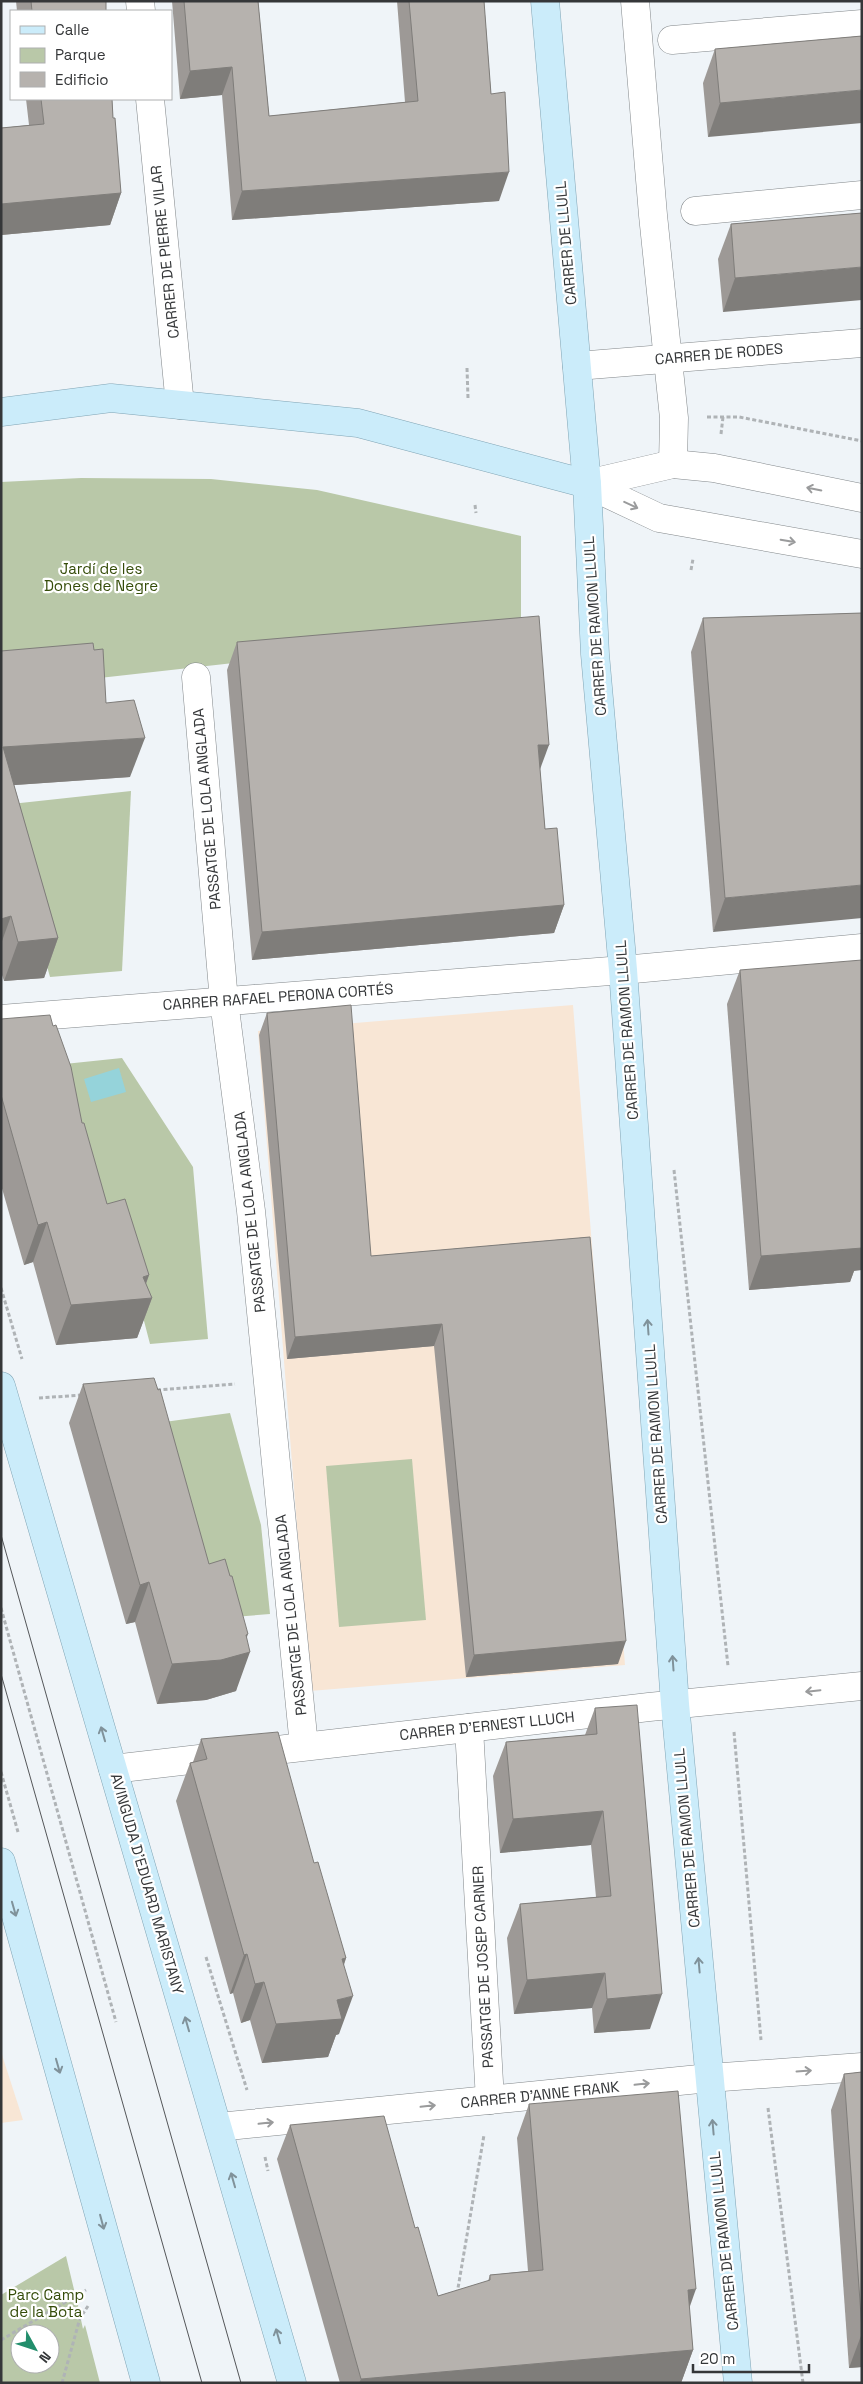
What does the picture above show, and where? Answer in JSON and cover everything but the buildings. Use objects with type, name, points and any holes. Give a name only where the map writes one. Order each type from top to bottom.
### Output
[{"type":"main road","name":"CARRER DE LLULL","points":[[545,1],[587,484]]},
{"type":"main road","points":[[1,412],[111,398],[358,423],[587,484]]},
{"type":"main road","name":"CARRER DE RAMON LLULL","points":[[587,484],[595,654],[623,970],[675,1704],[738,2383]]},
{"type":"main road","name":"AVINGUDA D'EDUARD MARISTANY","points":[[1,1386],[292,2383]]},
{"type":"main road","points":[[1,1862],[146,2383]]},
{"type":"street","points":[[635,1],[674,418],[673,464]]},
{"type":"street","points":[[672,40],[862,24]]},
{"type":"street","name":"CARRER DE PIERRE VILAR","points":[[150,100],[180,405]]},
{"type":"street","points":[[695,211],[862,195]]},
{"type":"street","name":"CARRER DE RODES","points":[[577,366],[862,343]]},
{"type":"street","points":[[587,484],[673,464],[714,468],[862,498]]},
{"type":"street","points":[[587,484],[659,518],[862,554]]},
{"type":"street","name":"PASSATGE DE LOLA ANGLADA","points":[[196,677],[224,1001],[251,1211],[304,1746]]},
{"type":"street","name":"CARRER RAFAEL PERONA CORTÉS","points":[[1,1020],[556,976],[862,948]]},
{"type":"street","name":"CARRER D'ERNEST LLUCH","points":[[113,1769],[675,1704],[862,1686]]},
{"type":"street","name":"PASSATGE DE JOSEP CARNER","points":[[469,1728],[490,2100]]},
{"type":"street","name":"CARRER D'ANNE FRANK","points":[[218,2127],[709,2078],[862,2067]]},
{"type":"path","points":[[467,368],[468,398]]},
{"type":"path","points":[[719,442],[723,417],[739,417],[862,441]]},
{"type":"path","points":[[475,505],[476,513]]},
{"type":"path","points":[[673,1163],[732,1699],[764,2074],[803,2383]]},
{"type":"path","points":[[151,1390],[268,1382]]},
{"type":"path","points":[[34,1399],[92,1395]]},
{"type":"path","points":[[1,1608],[116,2022]]},
{"type":"path","points":[[456,2299],[490,2100]]},
{"type":"path","points":[[1,2340],[87,2290]]},
{"type":"path","points":[[62,2383],[80,2318],[90,2303]]},
{"type":"shaded area","points":[[573,1005],[625,1665],[310,1691],[258,1031]]},
{"type":"shaded area","points":[[1,2050],[3,2058],[23,2120],[1,2123]]},
{"type":"green space","name":"Jardí de les Dones de Negre","points":[[81,478],[211,479],[317,490],[521,536],[521,631],[1,689],[1,482]]},
{"type":"green space","points":[[131,791],[122,971],[50,977],[2,805]]},
{"type":"green space","points":[[122,1058],[193,1167],[208,1339],[150,1344],[122,1236],[104,1238],[55,1065]]},
{"type":"green space","points":[[230,1413],[261,1525],[270,1614],[233,1617],[203,1598],[157,1423]]},
{"type":"green space","points":[[412,1459],[426,1620],[339,1627],[326,1466]]},
{"type":"green space","name":"Parc Camp de la Bota","points":[[66,2256],[77,2302],[79,2302],[78,2306],[83,2329],[85,2325],[100,2383],[1,2383],[1,2295]]},
{"type":"water","points":[[119,1068],[126,1092],[91,1102],[84,1079]]},
{"type":"tram line","points":[[1,1535],[241,2383]]},
{"type":"tram line","points":[[1,1674],[202,2383]]}]
